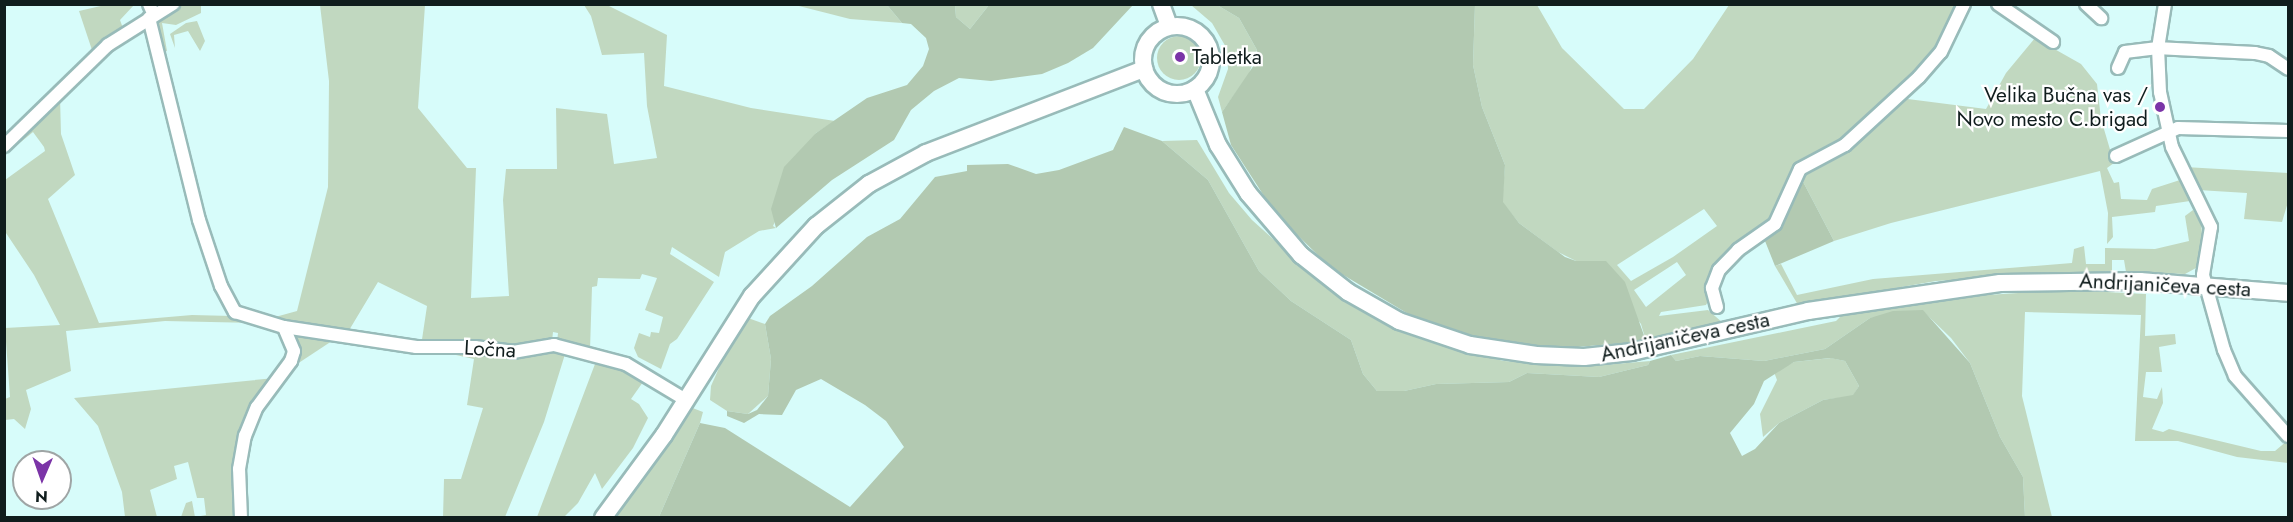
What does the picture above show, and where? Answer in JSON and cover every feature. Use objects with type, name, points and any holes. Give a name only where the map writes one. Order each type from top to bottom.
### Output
[{"type":"main road","points":[[1161,4],[1169,26]]},
{"type":"main road","points":[[1169,26],[1190,28],[1200,33],[1211,52],[1209,73],[1195,89],[1185,93],[1164,92],[1155,86],[1144,69],[1145,47],[1159,30],[1169,26]]},
{"type":"main road","points":[[603,518],[635,477],[686,400],[723,336],[769,274],[816,226],[869,184],[926,153],[996,123],[1144,69]]},
{"type":"main road","name":"Andrijaničeva cesta","points":[[1195,89],[1218,146],[1242,183],[1301,255],[1348,292],[1399,321],[1470,345],[1536,355],[1584,357],[1632,352],[1808,310],[1955,288],[2068,280],[2205,285],[2289,293]]},
{"type":"street","points":[[4,146],[108,45],[151,13],[173,4]]},
{"type":"street","points":[[1717,307],[1712,288],[1719,270],[1738,250],[1775,224],[1800,169],[1845,145],[1905,91],[1941,52],[1964,4]]},
{"type":"street","points":[[1998,4],[2053,42]]},
{"type":"street","points":[[2086,4],[2101,18]]},
{"type":"street","points":[[2165,4],[2158,48],[2158,70],[2168,131],[2211,233],[2203,275],[2205,285],[2235,376],[2289,436]]},
{"type":"street","name":"Ločna","points":[[151,13],[199,220],[220,286],[235,312],[284,327],[416,347],[475,347],[513,352],[554,345],[626,364],[686,400]]},
{"type":"street","points":[[2118,68],[2126,52],[2158,48],[2255,53],[2269,56],[2289,69]]},
{"type":"street","points":[[2116,156],[2168,131],[2200,128],[2289,131]]},
{"type":"street","points":[[242,518],[239,469],[245,436],[257,407],[291,361],[294,351],[284,327]]},
{"type":"green space","points":[[105,5],[134,5],[120,20],[124,31],[93,53],[79,11]]},
{"type":"green space","points":[[179,5],[201,5],[201,13],[176,25],[162,23],[167,51],[161,53],[155,21]]},
{"type":"green space","points":[[320,5],[425,5],[418,108],[467,168],[476,168],[471,298],[509,296],[503,200],[506,169],[557,169],[556,108],[607,114],[614,164],[657,158],[647,106],[644,53],[602,55],[591,16],[584,5],[607,5],[667,35],[664,86],[751,108],[835,121],[816,133],[773,226],[776,228],[759,231],[725,252],[719,277],[672,247],[670,254],[714,282],[677,339],[670,344],[661,369],[638,357],[634,348],[639,333],[650,337],[651,332],[659,333],[663,317],[645,310],[657,278],[642,274],[640,279],[598,278],[597,286],[592,287],[590,350],[557,342],[558,333],[553,332],[552,341],[526,348],[421,346],[427,306],[378,282],[345,337],[268,319],[297,311],[328,187],[329,81]]},
{"type":"green space","points":[[795,5],[887,5],[902,23],[850,19]]},
{"type":"green space","points":[[887,5],[955,5],[956,17],[970,29],[989,5],[1133,5],[1093,48],[1068,63],[1042,74],[991,81],[959,78],[934,91],[911,110],[894,140],[832,180],[776,228],[771,209],[784,167],[816,133],[867,98],[907,85],[923,66],[929,49],[926,38],[911,24],[902,23]]},
{"type":"green space","points":[[955,5],[989,5],[970,29],[956,17]]},
{"type":"green space","points":[[1191,5],[1217,5],[1239,18],[1257,50],[1249,74],[1222,112],[1218,97],[1228,69],[1227,49],[1212,23]]},
{"type":"green space","points":[[1217,5],[1475,5],[1473,65],[1482,107],[1505,165],[1503,202],[1519,223],[1565,257],[1576,261],[1606,261],[1625,282],[1646,341],[1555,349],[1464,334],[1410,315],[1330,267],[1275,213],[1231,145],[1222,112],[1254,65],[1257,50],[1239,18]]},
{"type":"green space","points":[[1475,5],[1537,5],[1562,48],[1624,109],[1644,109],[1693,59],[1729,5],[1961,5],[1940,48],[1864,128],[1806,161],[1781,211],[1736,249],[1706,305],[1661,312],[1659,316],[1708,310],[1723,323],[1646,341],[1641,324],[1592,262],[1576,261],[1558,252],[1519,223],[1502,202],[1505,165],[1482,107],[1473,65]],"holes":[[[1704,209],[1717,226],[1673,257],[1631,281],[1617,265]],[[1677,262],[1686,275],[1646,307],[1634,290]]]},
{"type":"green space","points":[[197,21],[205,41],[200,51],[188,31],[174,35],[175,48],[170,34],[186,23]]},
{"type":"green space","points":[[1179,36],[1195,42],[1201,58],[1195,74],[1179,80],[1163,74],[1157,58],[1163,42]]},
{"type":"green space","points":[[2035,38],[2081,64],[2097,84],[2101,119],[2114,163],[2107,168],[2114,183],[2119,182],[2121,199],[2147,200],[2152,189],[2180,180],[2190,201],[2156,206],[2155,212],[2112,217],[2113,237],[2107,244],[2108,213],[2100,171],[1891,223],[1834,241],[1799,174],[1900,98],[1986,109],[2006,73]]},
{"type":"green space","points":[[60,97],[61,134],[75,175],[48,199],[99,323],[192,315],[232,316],[260,323],[165,321],[66,331],[71,371],[26,390],[31,409],[25,429],[14,419],[5,420],[5,399],[10,397],[5,328],[60,325],[34,275],[4,230],[5,180],[45,151],[44,147],[33,132],[5,155],[5,151]]},
{"type":"green space","points":[[1124,127],[1162,141],[1208,180],[1259,271],[1291,301],[1351,340],[1363,374],[1377,391],[1404,391],[1436,384],[1509,382],[1527,373],[1599,377],[1648,365],[1650,361],[1671,355],[1676,361],[1700,356],[1764,361],[1825,349],[1870,318],[1893,311],[1923,310],[1970,363],[2000,437],[2023,477],[2025,517],[659,517],[700,423],[725,428],[850,507],[904,447],[886,421],[865,405],[821,379],[796,390],[782,415],[759,414],[744,423],[727,416],[727,411],[748,414],[757,410],[768,396],[771,359],[765,324],[770,316],[812,286],[867,237],[900,219],[935,177],[967,171],[967,165],[1008,164],[1036,174],[1059,170],[1113,150]],"holes":[[[1830,358],[1845,361],[1859,386],[1853,395],[1823,400],[1779,423],[1755,449],[1742,456],[1730,433],[1754,404],[1764,381],[1794,362]]]},
{"type":"green space","points":[[1197,140],[1229,193],[1252,220],[1321,282],[1392,325],[1451,349],[1504,361],[1592,366],[1650,361],[1648,365],[1599,377],[1527,373],[1509,382],[1436,384],[1404,391],[1377,391],[1363,374],[1351,340],[1291,301],[1259,271],[1208,180],[1162,141]]},
{"type":"green space","points":[[2185,167],[2288,173],[2288,202],[2282,222],[2244,219],[2247,193],[2198,190]]},
{"type":"green space","points":[[1799,174],[1834,241],[1775,266],[1763,236],[1786,215]]},
{"type":"green space","points":[[2193,210],[2201,222],[2203,245],[2196,268],[2185,274],[2126,272],[2124,260],[2112,260],[2112,271],[1936,281],[1798,305],[1775,266],[1781,264],[1797,295],[1873,279],[2072,263],[2074,249],[2084,246],[2086,264],[2105,264],[2105,248],[2155,249],[2189,241],[2185,216]]},
{"type":"green space","points":[[2068,290],[2146,294],[2145,336],[2175,334],[2176,344],[2159,347],[2162,372],[2146,372],[2143,397],[2157,399],[2162,387],[2163,403],[2152,429],[2163,432],[2169,429],[2261,451],[2275,451],[2288,440],[2288,463],[2237,457],[2178,441],[2135,441],[2141,315],[2025,312],[2022,396],[2052,517],[2025,517],[2023,477],[2000,437],[1970,363],[1951,338],[1925,313],[1870,318],[1825,349],[1764,361],[1700,356],[1676,361],[1671,355],[1836,321],[1843,314],[1971,296]]},
{"type":"green space","points":[[748,318],[765,324],[771,359],[768,396],[748,414],[727,411],[710,400],[711,386],[730,343]]},
{"type":"green space","points":[[291,332],[335,339],[291,368]]},
{"type":"green space","points":[[548,348],[566,351],[544,422],[505,517],[443,518],[444,479],[461,479],[483,408],[467,405],[474,359],[456,355],[456,350]]},
{"type":"green space","points":[[1831,358],[1845,361],[1859,386],[1853,396],[1823,400],[1779,423],[1763,437],[1760,414],[1777,380],[1774,372],[1794,362]]},
{"type":"green space","points":[[595,364],[621,370],[643,382],[631,399],[639,404],[648,418],[633,448],[602,489],[595,473],[578,503],[564,517],[537,517]]},
{"type":"green space","points":[[275,378],[244,435],[240,517],[195,517],[206,515],[204,498],[197,498],[188,462],[174,466],[177,479],[150,490],[157,517],[125,517],[122,492],[98,426],[74,398]]},
{"type":"green space","points":[[690,407],[703,412],[700,423],[659,517],[611,518],[638,485]]},
{"type":"green space","points":[[192,501],[195,517],[181,517],[186,503]]},
{"type":"place","name":"Tabletka","points":[[1180,57]]},
{"type":"place","name":"Velika Bučna vas / Novo mesto C.brigad","points":[[2160,107]]}]
